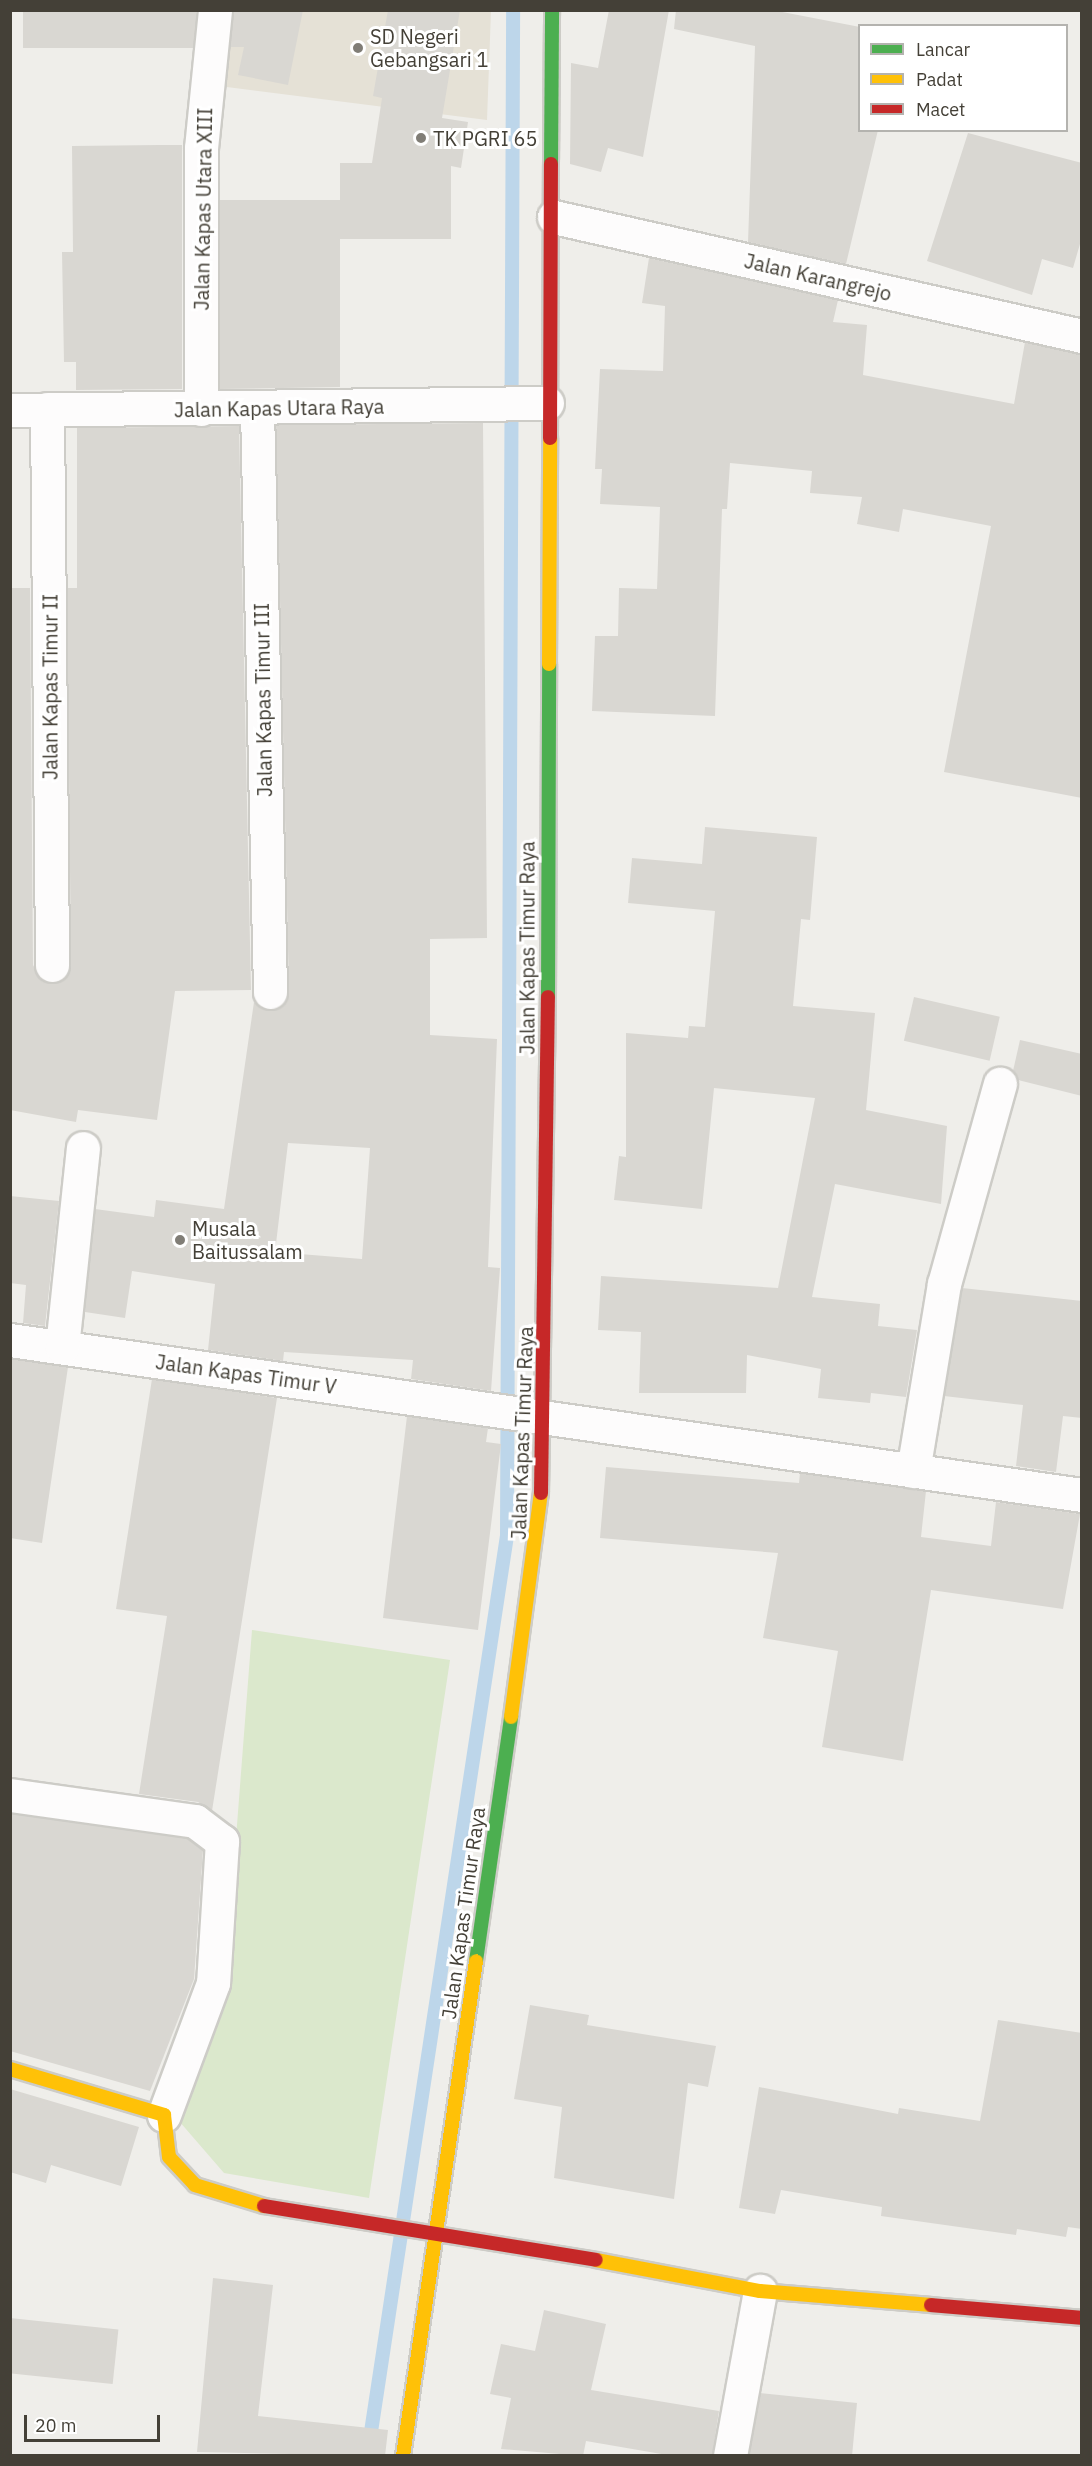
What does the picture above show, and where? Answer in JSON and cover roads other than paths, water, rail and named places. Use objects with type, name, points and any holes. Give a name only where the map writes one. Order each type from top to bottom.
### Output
[{"type":"street","name":"Jalan Kapas Utara XIII","points":[[201,409],[201,148],[215,10]]},
{"type":"street","name":"Jalan Kapas Timur Raya","points":[[403,2456],[430,2230],[538,1537],[540,1417],[537,403],[554,217],[552,10]]},
{"type":"street","name":"Jalan Karangrejo","points":[[554,217],[1082,336]]},
{"type":"street","name":"Jalan Kapas Utara Raya","points":[[10,410],[486,406],[537,403]]},
{"type":"street","name":"Jalan Kapas Timur III","points":[[257,408],[270,992]]},
{"type":"street","name":"Jalan Kapas Timur II","points":[[47,410],[52,965]]},
{"type":"street","points":[[913,1471],[944,1284],[1000,1084]]},
{"type":"street","points":[[62,1347],[83,1148]]},
{"type":"street","name":"Jalan Kapas Timur V","points":[[10,1340],[1082,1495]]},
{"type":"street","points":[[10,1795],[195,1821],[222,1841],[213,1983],[164,2115],[169,2157],[195,2185],[251,2204],[430,2230],[760,2291],[1082,2318]]},
{"type":"street","points":[[10,2069],[164,2115]]},
{"type":"street","points":[[730,2456],[760,2291]]},
{"type":"waterway","points":[[369,2445],[507,1536],[513,10]]},
{"type":"place","name":"SD Negeri Gebangsari 1","points":[[358,48]]},
{"type":"place","name":"TK PGRI 65","points":[[421,138]]},
{"type":"place","name":"Musala Baitussalam","points":[[180,1240]]}]
